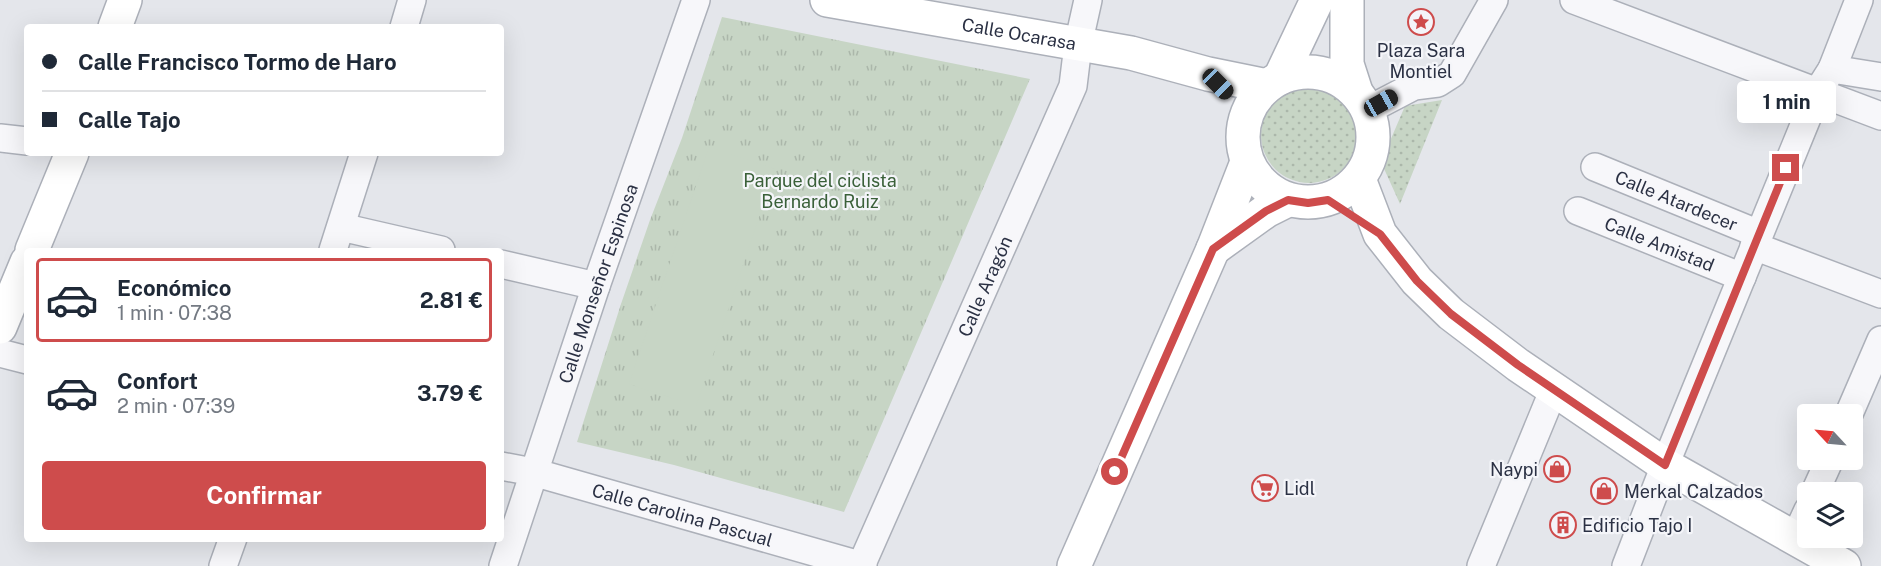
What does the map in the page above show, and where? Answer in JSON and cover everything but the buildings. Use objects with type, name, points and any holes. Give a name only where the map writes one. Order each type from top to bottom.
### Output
[{"type":"street","points":[[117,24],[125,0]]},
{"type":"street","points":[[405,24],[412,0]]},
{"type":"street","name":"Calle Monseñor Espinosa","points":[[503,566],[596,286],[696,0]]},
{"type":"street","name":"Calle Ocarasa","points":[[827,0],[1131,53],[1208,74],[1274,82]]},
{"type":"street","name":"Calle Aragón","points":[[862,566],[1073,86],[1078,45],[1088,0]]},
{"type":"street","points":[[1274,82],[1317,0]]},
{"type":"street","points":[[1347,0],[1347,64],[1374,128],[1374,146],[1368,163],[1359,179],[1345,192],[1328,200],[1308,203],[1288,200],[1271,192],[1257,179],[1247,162],[1243,146],[1243,129],[1247,113],[1255,98],[1274,82],[1300,72],[1320,72],[1340,79],[1362,101]]},
{"type":"street","points":[[1362,101],[1414,86],[1438,83],[1452,74],[1494,0]]},
{"type":"street","points":[[1574,0],[1825,80],[1881,116]]},
{"type":"street","points":[[1626,566],[1757,240],[1859,0]]},
{"type":"street","name":"Calle Ocarasa","points":[[1208,74],[1247,113]]},
{"type":"street","points":[[1825,80],[1881,77]]},
{"type":"street","points":[[0,138],[24,141]]},
{"type":"street","points":[[33,248],[71,156]]},
{"type":"street","points":[[363,156],[337,239],[422,248]]},
{"type":"street","points":[[1074,566],[1213,249],[1247,162]]},
{"type":"street","name":"Calle Atardecer","points":[[1595,167],[1881,294]]},
{"type":"street","points":[[1359,179],[1380,234],[1417,281],[1451,314],[1518,365],[1665,465],[1797,522]]},
{"type":"street","points":[[1213,249],[1266,211],[1288,200]]},
{"type":"street","points":[[1328,200],[1380,234]]},
{"type":"street","name":"Calle Amistad","points":[[1578,211],[1742,277]]},
{"type":"street","points":[[504,265],[596,286]]},
{"type":"street","points":[[0,327],[24,269]]},
{"type":"street","points":[[1853,404],[1881,340]]},
{"type":"street","points":[[0,353],[24,359]]},
{"type":"street","points":[[1481,566],[1554,389]]},
{"type":"street","name":"Calle Carolina Pascual","points":[[504,467],[533,472],[862,566]]},
{"type":"street","points":[[223,566],[232,542]]},
{"type":"street","points":[[1826,548],[1844,566]]},
{"type":"green space","name":"Parque del ciclista Bernardo Ruiz","points":[[722,17],[1030,79],[844,512],[674,465],[577,442],[621,304],[682,138]]},
{"type":"green space","points":[[1309,87],[1327,90],[1343,101],[1354,117],[1357,135],[1354,153],[1343,169],[1327,180],[1309,183],[1291,180],[1275,169],[1264,153],[1261,135],[1264,117],[1275,101],[1291,90]]},
{"type":"green space","points":[[1442,100],[1400,204],[1381,162],[1405,106]]},
{"type":"green space","points":[[709,147],[775,169],[696,406],[629,384]]},
{"type":"place","name":"Plaza Sara Montiel","points":[[1421,22]]},
{"type":"place","name":"Naypi","points":[[1557,469]]},
{"type":"place","name":"Lidl","points":[[1265,488]]},
{"type":"place","name":"Merkal Calzados","points":[[1604,491]]},
{"type":"place","name":"Edificio Tajo I","points":[[1563,525]]},
{"type":"route","points":[[1115,472],[1213,249],[1266,211],[1288,200],[1308,203],[1328,200],[1380,234],[1417,281],[1451,314],[1518,365],[1665,465],[1786,168]]}]
